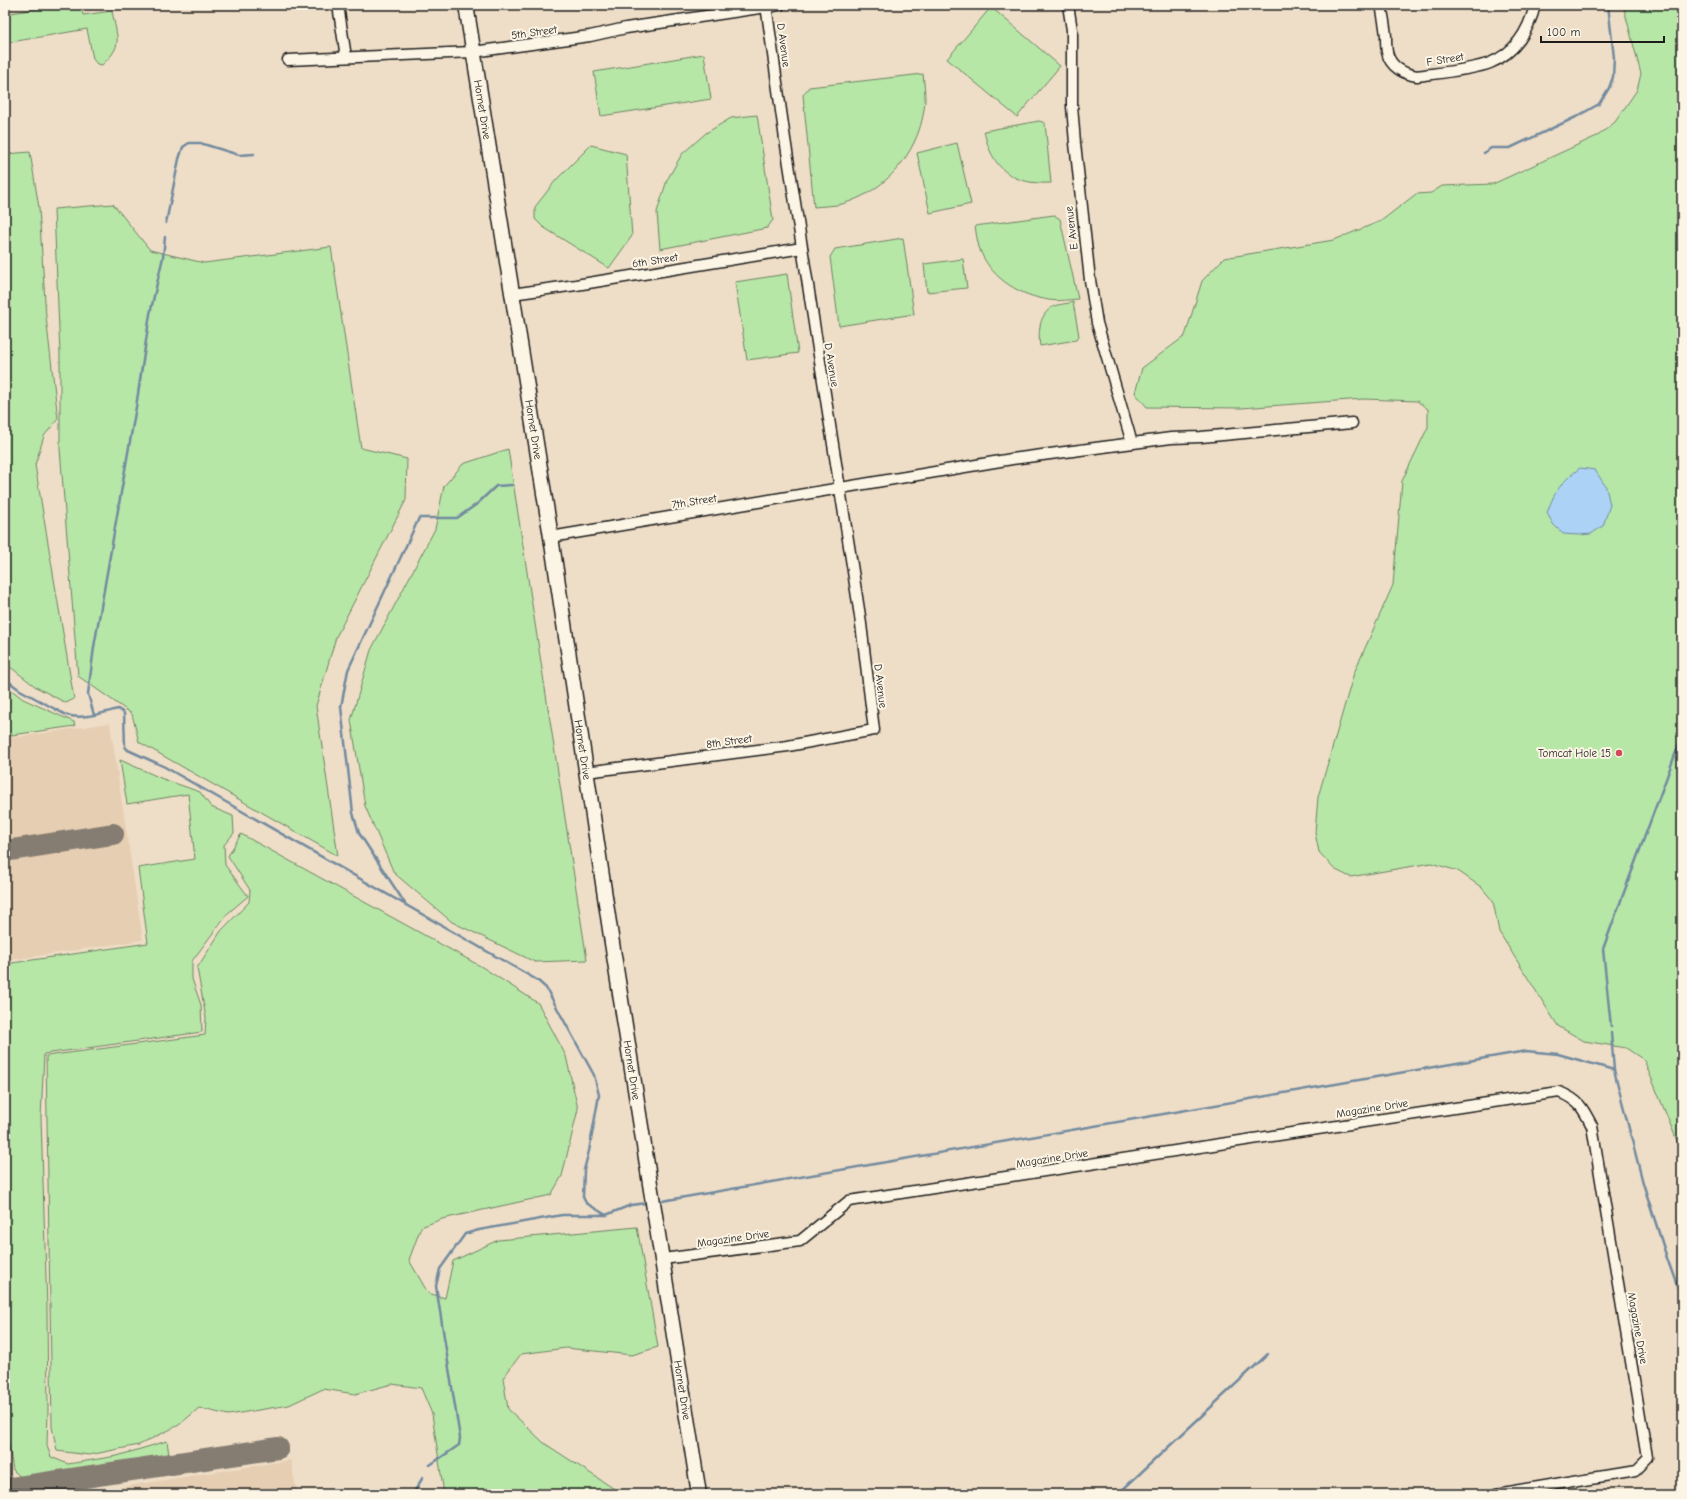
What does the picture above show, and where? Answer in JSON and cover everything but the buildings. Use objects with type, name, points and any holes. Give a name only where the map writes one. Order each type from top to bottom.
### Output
[{"type":"main road","name":"Hornet Drive","points":[[466,5],[551,537],[586,772],[699,1494]]},
{"type":"street","points":[[338,5],[346,57]]},
{"type":"street","name":"5th Street","points":[[288,60],[473,52],[590,36],[626,28],[780,5]]},
{"type":"street","name":"E Avenue","points":[[1068,5],[1072,30],[1072,106],[1074,142],[1090,280],[1097,323],[1132,443]]},
{"type":"street","name":"F Street","points":[[1381,5],[1386,35],[1387,53],[1390,60],[1401,71],[1410,75],[1418,76],[1489,63],[1500,57],[1519,42],[1529,24],[1535,5]]},
{"type":"street","name":"D Avenue","points":[[766,6],[802,248],[860,616],[874,730]]},
{"type":"street","name":"6th Street","points":[[512,294],[802,248]]},
{"type":"street","name":"7th Street","points":[[551,537],[1012,459],[1172,438],[1201,437],[1352,423]]},
{"type":"street","name":"8th Street","points":[[586,772],[746,750],[788,746],[874,730]]},
{"type":"street","name":"Magazine Drive","points":[[663,1259],[800,1241],[849,1201],[1559,1092],[1572,1097],[1580,1104],[1592,1126],[1647,1458],[1634,1471],[1496,1494]]},
{"type":"shaded area","points":[[110,723],[143,940],[5,961],[5,739]]},
{"type":"shaded area","points":[[291,1460],[297,1494],[95,1494],[95,1491]]},
{"type":"green space","points":[[60,5],[81,5],[83,15],[112,11],[117,41],[114,52],[102,65],[97,64],[93,59],[87,29],[5,43],[5,14]]},
{"type":"green space","points":[[1623,5],[1682,5],[1682,1153],[1644,1060],[1626,1048],[1584,1041],[1558,1026],[1499,932],[1493,901],[1481,887],[1458,871],[1431,863],[1350,877],[1334,869],[1319,852],[1315,833],[1318,797],[1354,673],[1393,585],[1402,481],[1428,427],[1428,409],[1417,401],[1363,399],[1241,408],[1147,407],[1135,393],[1142,368],[1185,336],[1202,281],[1224,258],[1334,240],[1381,221],[1416,194],[1431,193],[1442,186],[1493,184],[1599,135],[1615,122],[1637,90],[1641,74]]},
{"type":"green space","points":[[991,7],[1060,66],[1017,117],[947,59]]},
{"type":"green space","points":[[704,54],[711,99],[601,116],[594,72]]},
{"type":"green space","points":[[923,74],[925,99],[923,117],[918,134],[900,165],[875,189],[859,198],[832,206],[814,207],[803,95],[809,87]]},
{"type":"green space","points":[[757,115],[773,220],[767,228],[660,249],[657,212],[667,180],[682,154],[706,133],[731,118]]},
{"type":"green space","points":[[1039,121],[1045,123],[1051,183],[1025,181],[1006,172],[998,165],[992,155],[984,131]]},
{"type":"green space","points":[[957,143],[971,204],[930,213],[917,153]]},
{"type":"green space","points":[[591,145],[626,154],[632,236],[609,268],[543,227],[535,219],[535,207],[556,180]]},
{"type":"green space","points":[[30,152],[39,208],[46,317],[58,419],[44,436],[35,465],[74,699],[66,703],[36,687],[5,663],[5,154]]},
{"type":"green space","points":[[113,204],[150,250],[204,263],[331,247],[361,448],[407,459],[406,500],[336,637],[316,706],[338,856],[139,742],[132,714],[78,676],[60,449],[60,354],[54,209]]},
{"type":"green space","points":[[1054,215],[1060,219],[1078,299],[1048,300],[1023,293],[1004,282],[996,274],[983,257],[979,247],[975,226]]},
{"type":"green space","points":[[903,238],[914,314],[839,326],[830,257],[835,249]]},
{"type":"green space","points":[[963,259],[967,288],[927,292],[924,264]]},
{"type":"green space","points":[[787,274],[798,353],[747,360],[735,282]]},
{"type":"green space","points":[[1073,302],[1079,336],[1076,340],[1040,346],[1039,335],[1042,318],[1045,314],[1054,306]]},
{"type":"green space","points":[[508,449],[587,960],[535,962],[452,922],[394,873],[365,806],[351,720],[371,650],[435,529],[444,486],[463,464]]},
{"type":"green space","points":[[5,685],[23,699],[74,722],[75,726],[5,736]]},
{"type":"green space","points":[[120,760],[163,779],[200,792],[211,807],[233,816],[234,833],[224,845],[225,865],[248,896],[227,914],[192,961],[192,979],[201,1005],[202,1032],[44,1054],[41,1118],[47,1309],[47,1446],[51,1457],[68,1464],[117,1456],[167,1441],[169,1455],[24,1480],[13,1470],[5,1421],[5,964],[148,943],[138,868],[195,859],[188,794],[127,804]]},
{"type":"green space","points":[[241,834],[482,967],[538,1003],[566,1056],[578,1109],[562,1176],[551,1195],[442,1219],[421,1227],[409,1260],[428,1293],[445,1298],[453,1261],[498,1240],[637,1227],[658,1347],[632,1355],[566,1348],[521,1354],[503,1378],[508,1409],[544,1443],[622,1494],[444,1494],[432,1414],[421,1388],[392,1384],[355,1394],[323,1389],[289,1405],[228,1415],[199,1408],[179,1425],[139,1445],[89,1455],[57,1451],[52,1427],[46,1056],[205,1035],[206,1018],[197,968],[221,931],[249,902],[250,890],[228,856]]},
{"type":"water","points":[[1580,468],[1595,470],[1606,487],[1610,505],[1603,526],[1591,534],[1563,534],[1553,524],[1547,513],[1552,499],[1559,488]]},
{"type":"waterway","points":[[1484,153],[1491,148],[1510,148],[1576,117],[1599,104],[1609,88],[1613,77],[1614,58],[1608,5]]},
{"type":"waterway","points":[[166,223],[179,159],[183,147],[189,143],[200,143],[239,155],[254,154]]},
{"type":"waterway","points":[[94,715],[88,694],[94,647],[136,407],[150,314],[163,257],[165,237]]},
{"type":"waterway","points":[[406,905],[359,833],[353,813],[341,707],[348,670],[419,518],[457,518],[477,504],[496,486],[512,485]]},
{"type":"waterway","points":[[5,679],[20,690],[66,715],[79,717],[118,709],[124,713],[125,747],[128,750],[163,766],[537,980],[546,988],[594,1075],[599,1095],[584,1170],[583,1197],[586,1203],[606,1215]]},
{"type":"waterway","points":[[1611,1027],[1603,949],[1682,736]]},
{"type":"waterway","points":[[1611,1033],[1614,1070],[1643,1183],[1682,1300]]},
{"type":"waterway","points":[[662,1201],[1526,1051],[1558,1054],[1614,1070]]},
{"type":"waterway","points":[[430,1465],[459,1445],[460,1438],[436,1286],[440,1269],[465,1234],[479,1230],[562,1215],[606,1215],[631,1205],[647,1203]]},
{"type":"waterway","points":[[1118,1494],[1268,1354]]},
{"type":"waterway","points":[[413,1494],[423,1477]]},
{"type":"taxiway","points":[[5,851],[113,834]]},
{"type":"taxiway","points":[[5,1489],[278,1448]]},
{"type":"place","name":"Tomcat Hole 15","points":[[1619,753]]}]
